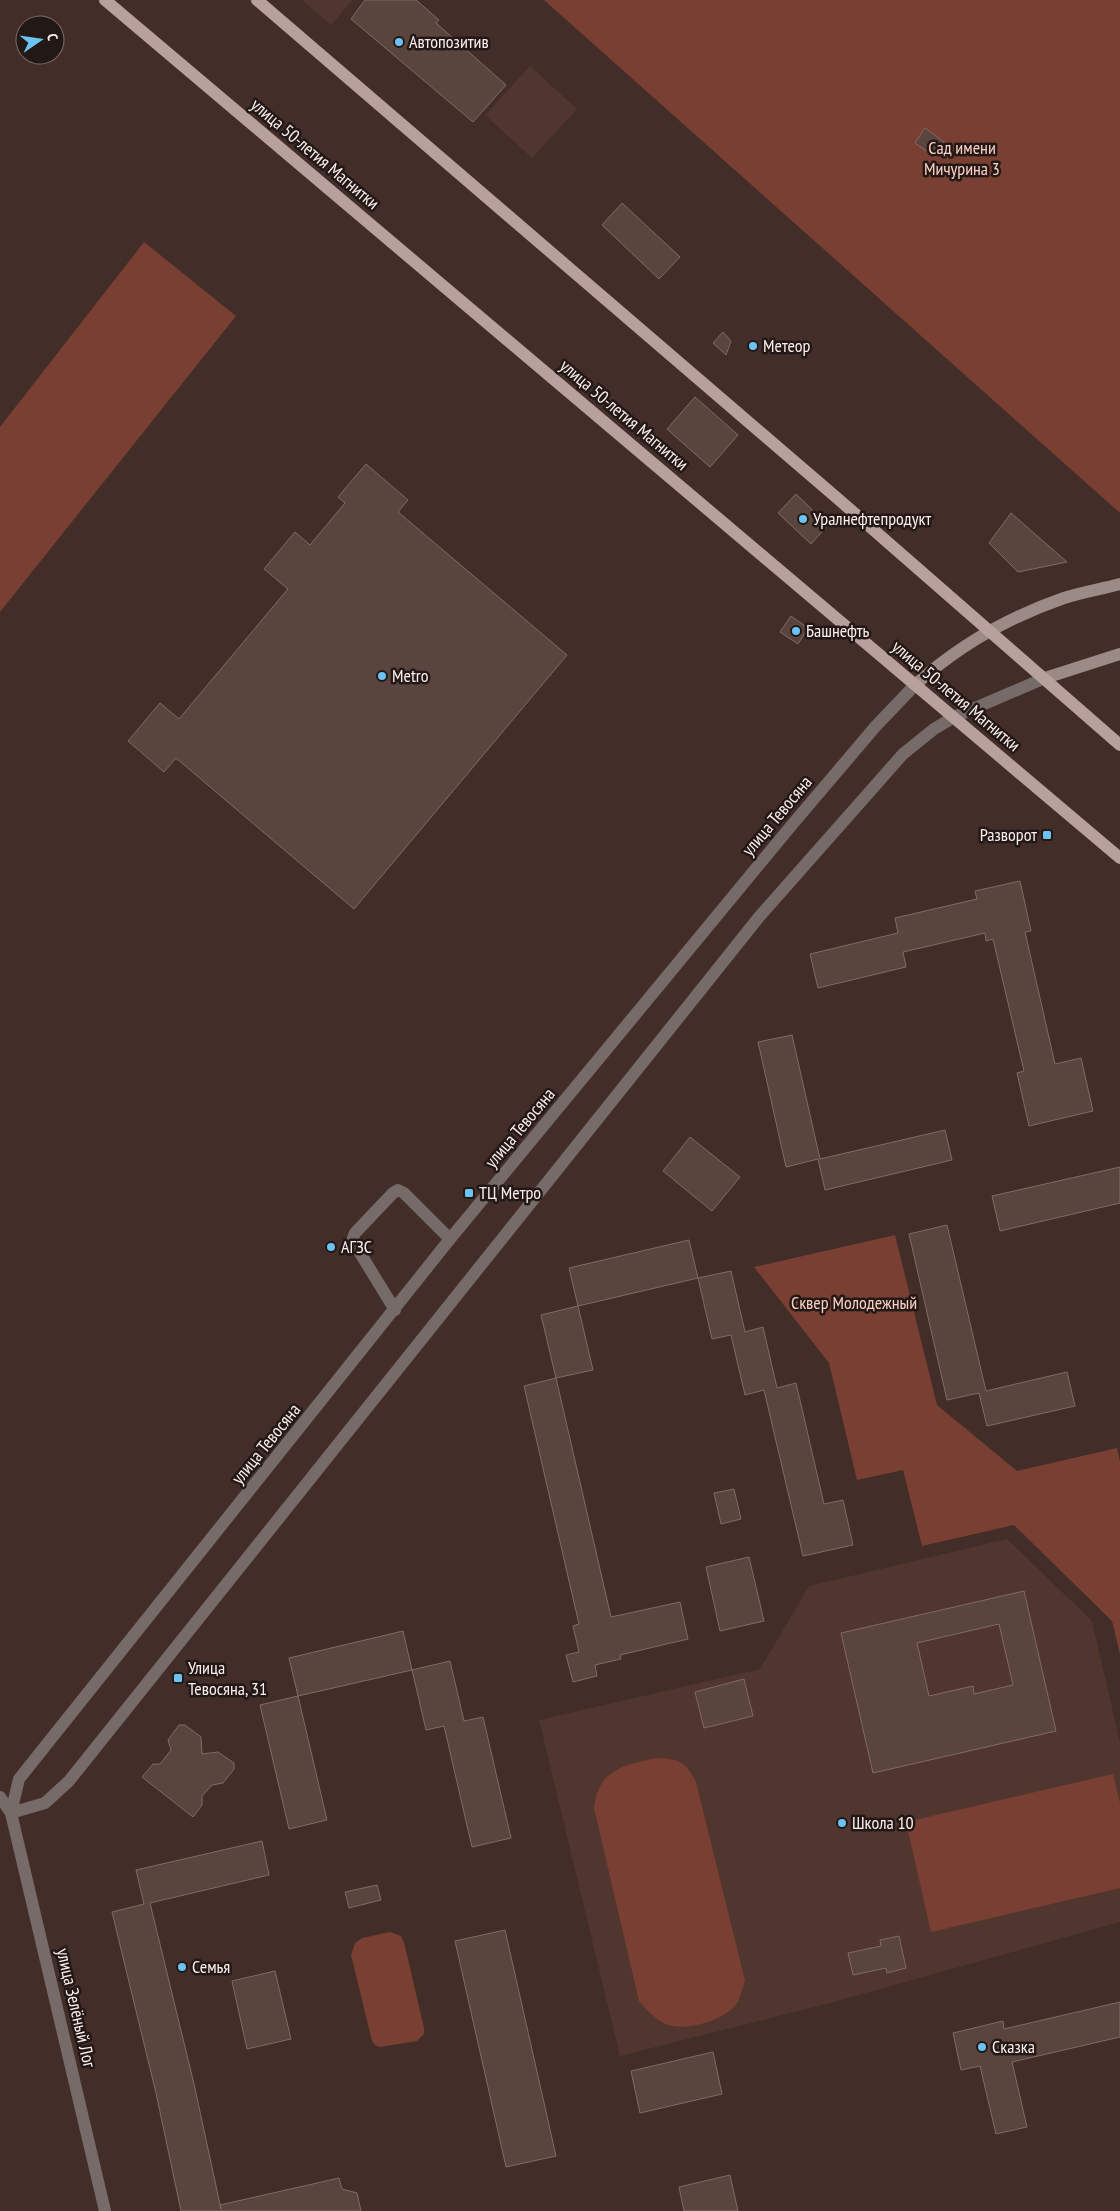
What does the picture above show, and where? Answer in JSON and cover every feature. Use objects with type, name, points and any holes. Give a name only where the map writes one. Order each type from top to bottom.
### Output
[{"type":"main road","name":"улица 50-летия Магнитки","points":[[105,0],[1120,858]]},
{"type":"main road","points":[[257,0],[1045,678],[1120,745]]},
{"type":"main road","name":"улица Тевосяна","points":[[915,685],[928,673],[988,630],[1064,598],[1120,584]]},
{"type":"main road","points":[[1045,678],[1120,654]]},
{"type":"street","points":[[4,1812],[46,1803],[69,1781],[759,917],[903,754],[934,729],[954,717],[1045,678]]},
{"type":"street","name":"улица Тевосяна","points":[[4,1812],[19,1779],[450,1239],[875,727],[915,685]]},
{"type":"street","points":[[395,1310],[354,1243],[355,1233],[398,1190],[404,1193],[450,1239]]},
{"type":"street","name":"улица Зелёный Лог","points":[[0,1797],[105,2211]]},
{"type":"shaded area","points":[[302,0],[352,0],[331,25]]},
{"type":"shaded area","points":[[530,66],[577,109],[532,158],[485,115]]},
{"type":"shaded area","name":"Школа 10","points":[[1007,1539],[1092,1621],[1120,1742],[1120,1922],[830,2003],[620,2056],[539,1720],[760,1669],[809,1586]]},
{"type":"green space","name":"Сад имени Мичурина 3","points":[[544,0],[1120,0],[1120,513]]},
{"type":"green space","points":[[144,242],[236,316],[0,612],[0,427]]},
{"type":"green space","name":"Сквер Молодежный","points":[[895,1235],[937,1405],[1017,1471],[1117,1448],[1120,1461],[1120,1654],[1112,1621],[1014,1525],[922,1546],[903,1470],[857,1480],[829,1363],[754,1267]]},
{"type":"green space","points":[[656,1758],[681,1762],[696,1782],[745,1981],[735,2006],[721,2016],[692,2026],[683,2027],[666,2024],[655,2017],[639,2001],[594,1808],[601,1785],[614,1771]]},
{"type":"green space","points":[[1113,1774],[1120,1803],[1120,1888],[931,1932],[906,1822]]},
{"type":"green space","points":[[390,1932],[401,1936],[404,1942],[424,2034],[417,2041],[380,2047],[372,2041],[351,1955],[355,1943],[362,1938]]},
{"type":"building","points":[[365,0],[416,0],[439,20],[436,23],[506,85],[473,122],[351,19]]},
{"type":"building","points":[[925,128],[945,143],[935,157],[915,143]]},
{"type":"building","points":[[622,203],[680,257],[659,279],[602,225]]},
{"type":"building","points":[[723,332],[731,341],[726,355],[713,343]]},
{"type":"building","points":[[695,397],[738,435],[710,467],[667,429]]},
{"type":"building","name":"Metro","points":[[366,464],[408,500],[398,512],[567,655],[354,909],[176,758],[164,772],[128,741],[160,703],[179,719],[288,589],[264,569],[295,532],[310,545],[345,503],[338,497]]},
{"type":"building","name":"Уралнефтепродукт","points":[[796,494],[828,525],[811,544],[778,513]]},
{"type":"building","points":[[1011,513],[1067,562],[1018,572],[989,543]]},
{"type":"building","points":[[791,616],[808,628],[798,644],[780,632]]},
{"type":"building","points":[[1020,881],[1031,931],[1025,932],[1055,1064],[1081,1058],[1093,1111],[1029,1126],[1017,1073],[1024,1071],[993,939],[986,941],[985,933],[903,952],[906,967],[818,988],[810,954],[898,933],[895,918],[977,899],[975,891]]},
{"type":"building","points":[[792,1035],[820,1159],[945,1130],[952,1160],[825,1190],[818,1159],[786,1167],[758,1042]]},
{"type":"building","points":[[690,1137],[740,1177],[712,1211],[663,1171]]},
{"type":"building","points":[[1120,1167],[1120,1203],[1000,1231],[992,1196]]},
{"type":"building","points":[[947,1225],[986,1391],[1067,1372],[1075,1406],[987,1426],[979,1393],[947,1400],[909,1234]]},
{"type":"building","points":[[689,1240],[698,1278],[578,1306],[569,1268]]},
{"type":"building","points":[[731,1271],[745,1332],[763,1327],[777,1388],[796,1383],[824,1504],[843,1500],[853,1545],[803,1556],[764,1390],[745,1395],[731,1335],[712,1339],[698,1278]]},
{"type":"building","points":[[578,1306],[593,1370],[556,1378],[541,1315]]},
{"type":"building","points":[[556,1378],[611,1617],[680,1602],[688,1639],[620,1655],[621,1659],[595,1665],[597,1676],[573,1682],[566,1655],[579,1652],[573,1626],[579,1624],[524,1386]]},
{"type":"building","points":[[734,1489],[741,1519],[721,1524],[714,1493]]},
{"type":"building","points":[[749,1557],[764,1621],[720,1631],[706,1567]]},
{"type":"building","name":"Школа 10","points":[[1024,1591],[1056,1731],[873,1773],[841,1633]],"holes":[[[999,1624],[1013,1685],[974,1694],[973,1686],[929,1696],[917,1643]]]},
{"type":"building","points":[[403,1631],[412,1670],[298,1696],[289,1658]]},
{"type":"building","points":[[450,1661],[464,1721],[483,1717],[511,1838],[472,1847],[444,1726],[426,1730],[412,1670]]},
{"type":"building","points":[[744,1679],[753,1716],[704,1728],[695,1692]]},
{"type":"building","points":[[298,1696],[327,1820],[289,1829],[260,1705]]},
{"type":"building","points":[[179,1725],[185,1725],[201,1737],[202,1754],[218,1752],[234,1763],[234,1769],[223,1783],[212,1785],[202,1796],[202,1805],[193,1817],[142,1777],[153,1764],[160,1764],[171,1750],[168,1740]]},
{"type":"building","points":[[262,1841],[269,1875],[150,1903],[194,2084],[220,2205],[339,2178],[342,2189],[357,2193],[361,2211],[181,2211],[156,2093],[112,1912],[144,1904],[136,1870]]},
{"type":"building","points":[[377,1885],[381,1900],[349,1908],[345,1892]]},
{"type":"building","points":[[505,1930],[556,2156],[506,2167],[455,1941]]},
{"type":"building","points":[[899,1936],[906,1968],[887,1973],[886,1968],[853,1975],[848,1953],[881,1946],[880,1940]]},
{"type":"building","points":[[275,1971],[291,2039],[247,2049],[232,1981]]},
{"type":"building","points":[[1120,2002],[1120,2037],[1012,2062],[1027,2127],[996,2134],[980,2066],[961,2070],[953,2033],[1003,2021],[1004,2029]]},
{"type":"building","points":[[713,2052],[722,2094],[640,2113],[631,2071]]},
{"type":"building","points":[[730,2175],[738,2211],[684,2211],[679,2187]]},
{"type":"place","name":"Автопозитив","points":[[399,42]]},
{"type":"place","name":"Метеор","points":[[753,346]]},
{"type":"place","name":"Уралнефтепродукт","points":[[803,519]]},
{"type":"place","name":"Башнефть","points":[[796,631]]},
{"type":"place","name":"Metro","points":[[382,676]]},
{"type":"place","name":"Разворот","points":[[1047,835]]},
{"type":"place","name":"ТЦ Метро","points":[[469,1193]]},
{"type":"place","name":"АГЗС","points":[[331,1247]]},
{"type":"place","name":"Улица Тевосяна, 31","points":[[178,1678]]},
{"type":"place","name":"Школа 10","points":[[842,1823]]},
{"type":"place","name":"Семья","points":[[182,1967]]},
{"type":"place","name":"Сказка","points":[[982,2047]]}]
